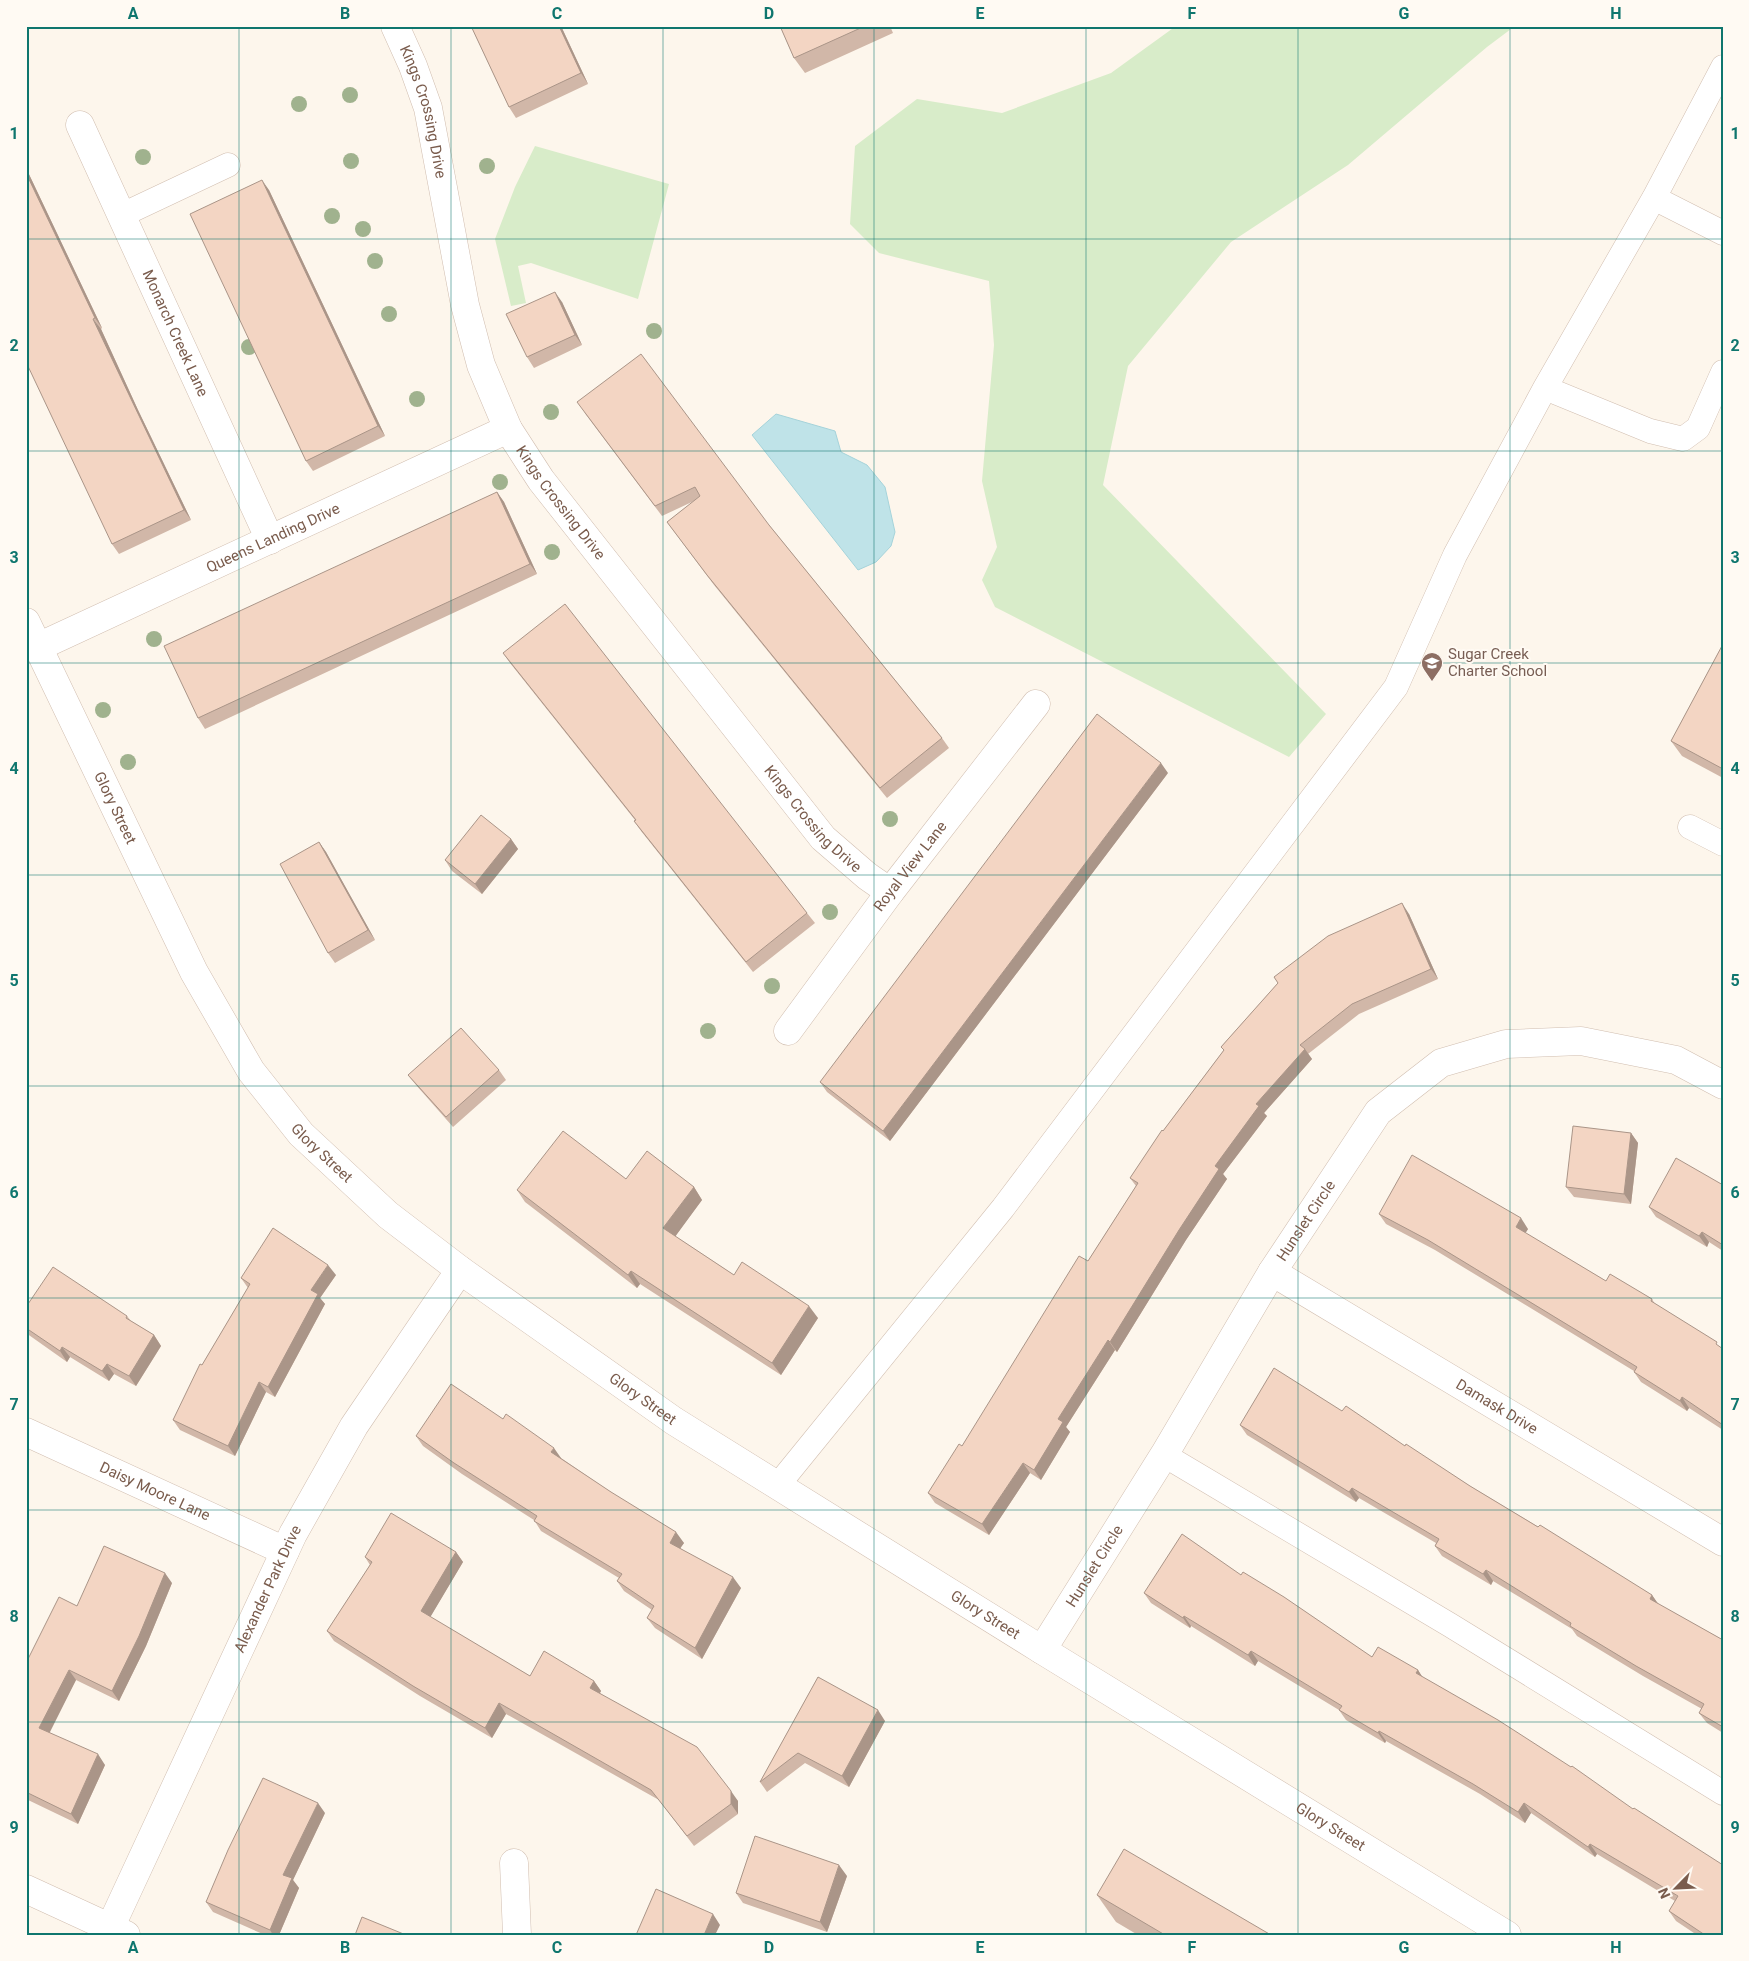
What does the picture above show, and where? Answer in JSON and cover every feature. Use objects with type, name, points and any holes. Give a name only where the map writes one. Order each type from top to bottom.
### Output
[{"type":"street","name":"Kings Crossing Drive","points":[[395,26],[413,66],[428,108],[465,305],[481,365],[508,429],[541,480],[823,838],[867,876],[890,892]]},
{"type":"street","name":"Monarch Creek Lane","points":[[80,125],[270,540]]},
{"type":"street","name":"Queens Landing Drive","points":[[38,647],[508,429]]},
{"type":"street","name":"Glory Street","points":[[26,622],[194,972],[251,1071],[301,1134],[388,1215],[460,1270],[674,1421],[1504,1934]]},
{"type":"street","name":"Royal View Lane","points":[[788,1031],[890,892],[1036,704]]},
{"type":"street","name":"Hunslet Circle","points":[[1042,1650],[1164,1455],[1272,1272],[1378,1112],[1441,1063],[1506,1044],[1581,1041],[1676,1060],[1723,1085]]},
{"type":"street","name":"Alexander Park Drive","points":[[118,1931],[284,1551],[354,1426],[460,1270]]},
{"type":"street","name":"Damask Drive","points":[[1272,1272],[1723,1542]]},
{"type":"street","name":"Daisy Moore Lane","points":[[26,1432],[284,1551]]},
{"type":"street","points":[[514,1863],[518,1935]]},
{"type":"street","points":[[26,1889],[118,1931]]},
{"type":"lane","points":[[778,1485],[1003,1208],[1396,687],[1455,555],[1545,388],[1654,198],[1723,67]]},
{"type":"lane","points":[[122,215],[228,165]]},
{"type":"lane","points":[[1654,198],[1723,233]]},
{"type":"lane","points":[[1545,388],[1650,431],[1683,438],[1698,428],[1723,372]]},
{"type":"lane","points":[[1690,828],[1723,844]]},
{"type":"lane","points":[[1164,1455],[1450,1626],[1723,1794]]},
{"type":"green space","points":[[1176,26],[1515,26],[1487,47],[1348,165],[1231,242],[1128,366],[1103,485],[1326,714],[1289,757],[995,607],[982,580],[997,547],[982,481],[994,345],[989,281],[879,253],[850,224],[855,146],[917,99],[1002,113],[1111,73]]},
{"type":"green space","points":[[535,146],[669,184],[638,299],[531,263],[518,266],[526,303],[511,306],[495,239],[515,187]]},
{"type":"water","points":[[776,414],[835,431],[841,452],[867,465],[885,487],[895,532],[891,546],[876,562],[858,570],[752,435]]},
{"type":"building","points":[[471,26],[559,26],[581,73],[509,107]]},
{"type":"building","points":[[780,26],[865,26],[794,58]]},
{"type":"building","points":[[26,173],[184,510],[112,544],[26,362]]},
{"type":"building","points":[[262,180],[378,426],[306,461],[190,214]]},
{"type":"building","points":[[555,292],[575,335],[527,357],[506,314]]},
{"type":"building","points":[[641,354],[769,525],[942,738],[880,788],[707,575],[667,522],[700,496],[695,487],[655,506],[577,402]]},
{"type":"building","points":[[497,492],[530,564],[198,718],[164,646]]},
{"type":"building","points":[[565,604],[807,913],[746,962],[503,653]]},
{"type":"building","points":[[1723,644],[1723,769],[1671,741]]},
{"type":"building","points":[[1097,714],[1161,763],[883,1131],[820,1082]]},
{"type":"building","points":[[481,815],[511,839],[475,884],[445,860]]},
{"type":"building","points":[[319,842],[368,930],[328,953],[280,864]]},
{"type":"building","points":[[1402,903],[1431,969],[1352,1004],[1300,1045],[1305,1049],[1256,1104],[1259,1106],[1215,1166],[1219,1169],[1110,1342],[1108,1340],[1058,1419],[1063,1422],[1034,1470],[1023,1463],[982,1524],[928,1493],[959,1444],[962,1446],[1079,1256],[1088,1261],[1138,1183],[1130,1178],[1162,1130],[1224,1050],[1221,1047],[1278,983],[1274,977],[1328,936]]},
{"type":"building","points":[[461,1028],[499,1070],[446,1117],[408,1075]]},
{"type":"building","points":[[1573,1126],[1631,1133],[1624,1194],[1566,1187]]},
{"type":"building","points":[[563,1131],[626,1179],[647,1151],[694,1187],[663,1228],[734,1275],[742,1262],[809,1306],[772,1363],[631,1271],[628,1275],[517,1190]]},
{"type":"building","points":[[1412,1155],[1521,1218],[1516,1227],[1606,1281],[1610,1274],[1717,1342],[1716,1344],[1723,1349],[1723,1425],[1682,1397],[1680,1401],[1634,1372],[1637,1367],[1428,1240],[1379,1214]]},
{"type":"building","points":[[1676,1158],[1723,1185],[1723,1245],[1702,1232],[1699,1236],[1649,1207]]},
{"type":"building","points":[[273,1228],[328,1265],[311,1290],[318,1294],[268,1387],[259,1382],[228,1446],[173,1420],[200,1364],[202,1365],[250,1284],[241,1278]]},
{"type":"building","points":[[53,1267],[127,1316],[126,1318],[154,1335],[129,1376],[107,1364],[102,1371],[62,1347],[60,1351],[26,1328],[26,1307]]},
{"type":"building","points":[[1274,1368],[1342,1411],[1346,1406],[1405,1446],[1406,1444],[1470,1486],[1538,1527],[1540,1525],[1652,1595],[1650,1599],[1723,1640],[1723,1727],[1699,1713],[1704,1704],[1570,1626],[1571,1623],[1486,1570],[1483,1574],[1435,1546],[1439,1539],[1352,1488],[1349,1492],[1240,1425]]},
{"type":"building","points":[[451,1384],[503,1419],[506,1414],[554,1448],[551,1452],[676,1532],[670,1543],[733,1577],[695,1648],[647,1618],[654,1606],[617,1581],[622,1574],[534,1521],[537,1516],[454,1463],[416,1436]]},
{"type":"building","points":[[391,1513],[456,1552],[421,1611],[530,1676],[544,1651],[594,1681],[590,1688],[697,1747],[731,1791],[731,1804],[687,1836],[651,1790],[499,1703],[485,1728],[413,1686],[327,1631],[372,1562],[365,1557]]},
{"type":"building","points":[[1182,1534],[1241,1575],[1243,1572],[1284,1597],[1372,1657],[1378,1647],[1418,1670],[1416,1673],[1498,1720],[1572,1766],[1633,1809],[1723,1865],[1723,1935],[1705,1935],[1669,1911],[1678,1896],[1590,1844],[1588,1847],[1524,1803],[1518,1812],[1473,1784],[1339,1710],[1342,1706],[1251,1651],[1248,1655],[1184,1616],[1183,1618],[1144,1593]]},
{"type":"building","points":[[104,1546],[165,1573],[139,1636],[112,1691],[69,1670],[39,1728],[98,1754],[71,1814],[26,1792],[26,1663],[59,1597],[77,1606]]},
{"type":"building","points":[[818,1677],[878,1710],[842,1776],[798,1753],[760,1782]]},
{"type":"building","points":[[263,1778],[318,1803],[283,1875],[292,1878],[270,1930],[206,1902],[228,1850]]},
{"type":"building","points":[[755,1836],[839,1865],[820,1922],[736,1893]]},
{"type":"building","points":[[1124,1849],[1271,1935],[1165,1935],[1097,1895]]},
{"type":"building","points":[[656,1889],[713,1914],[704,1935],[636,1935]]},
{"type":"building","points":[[362,1917],[406,1935],[355,1935]]},
{"type":"place","name":"Sugar Creek Charter School","points":[[1432,682]]}]
